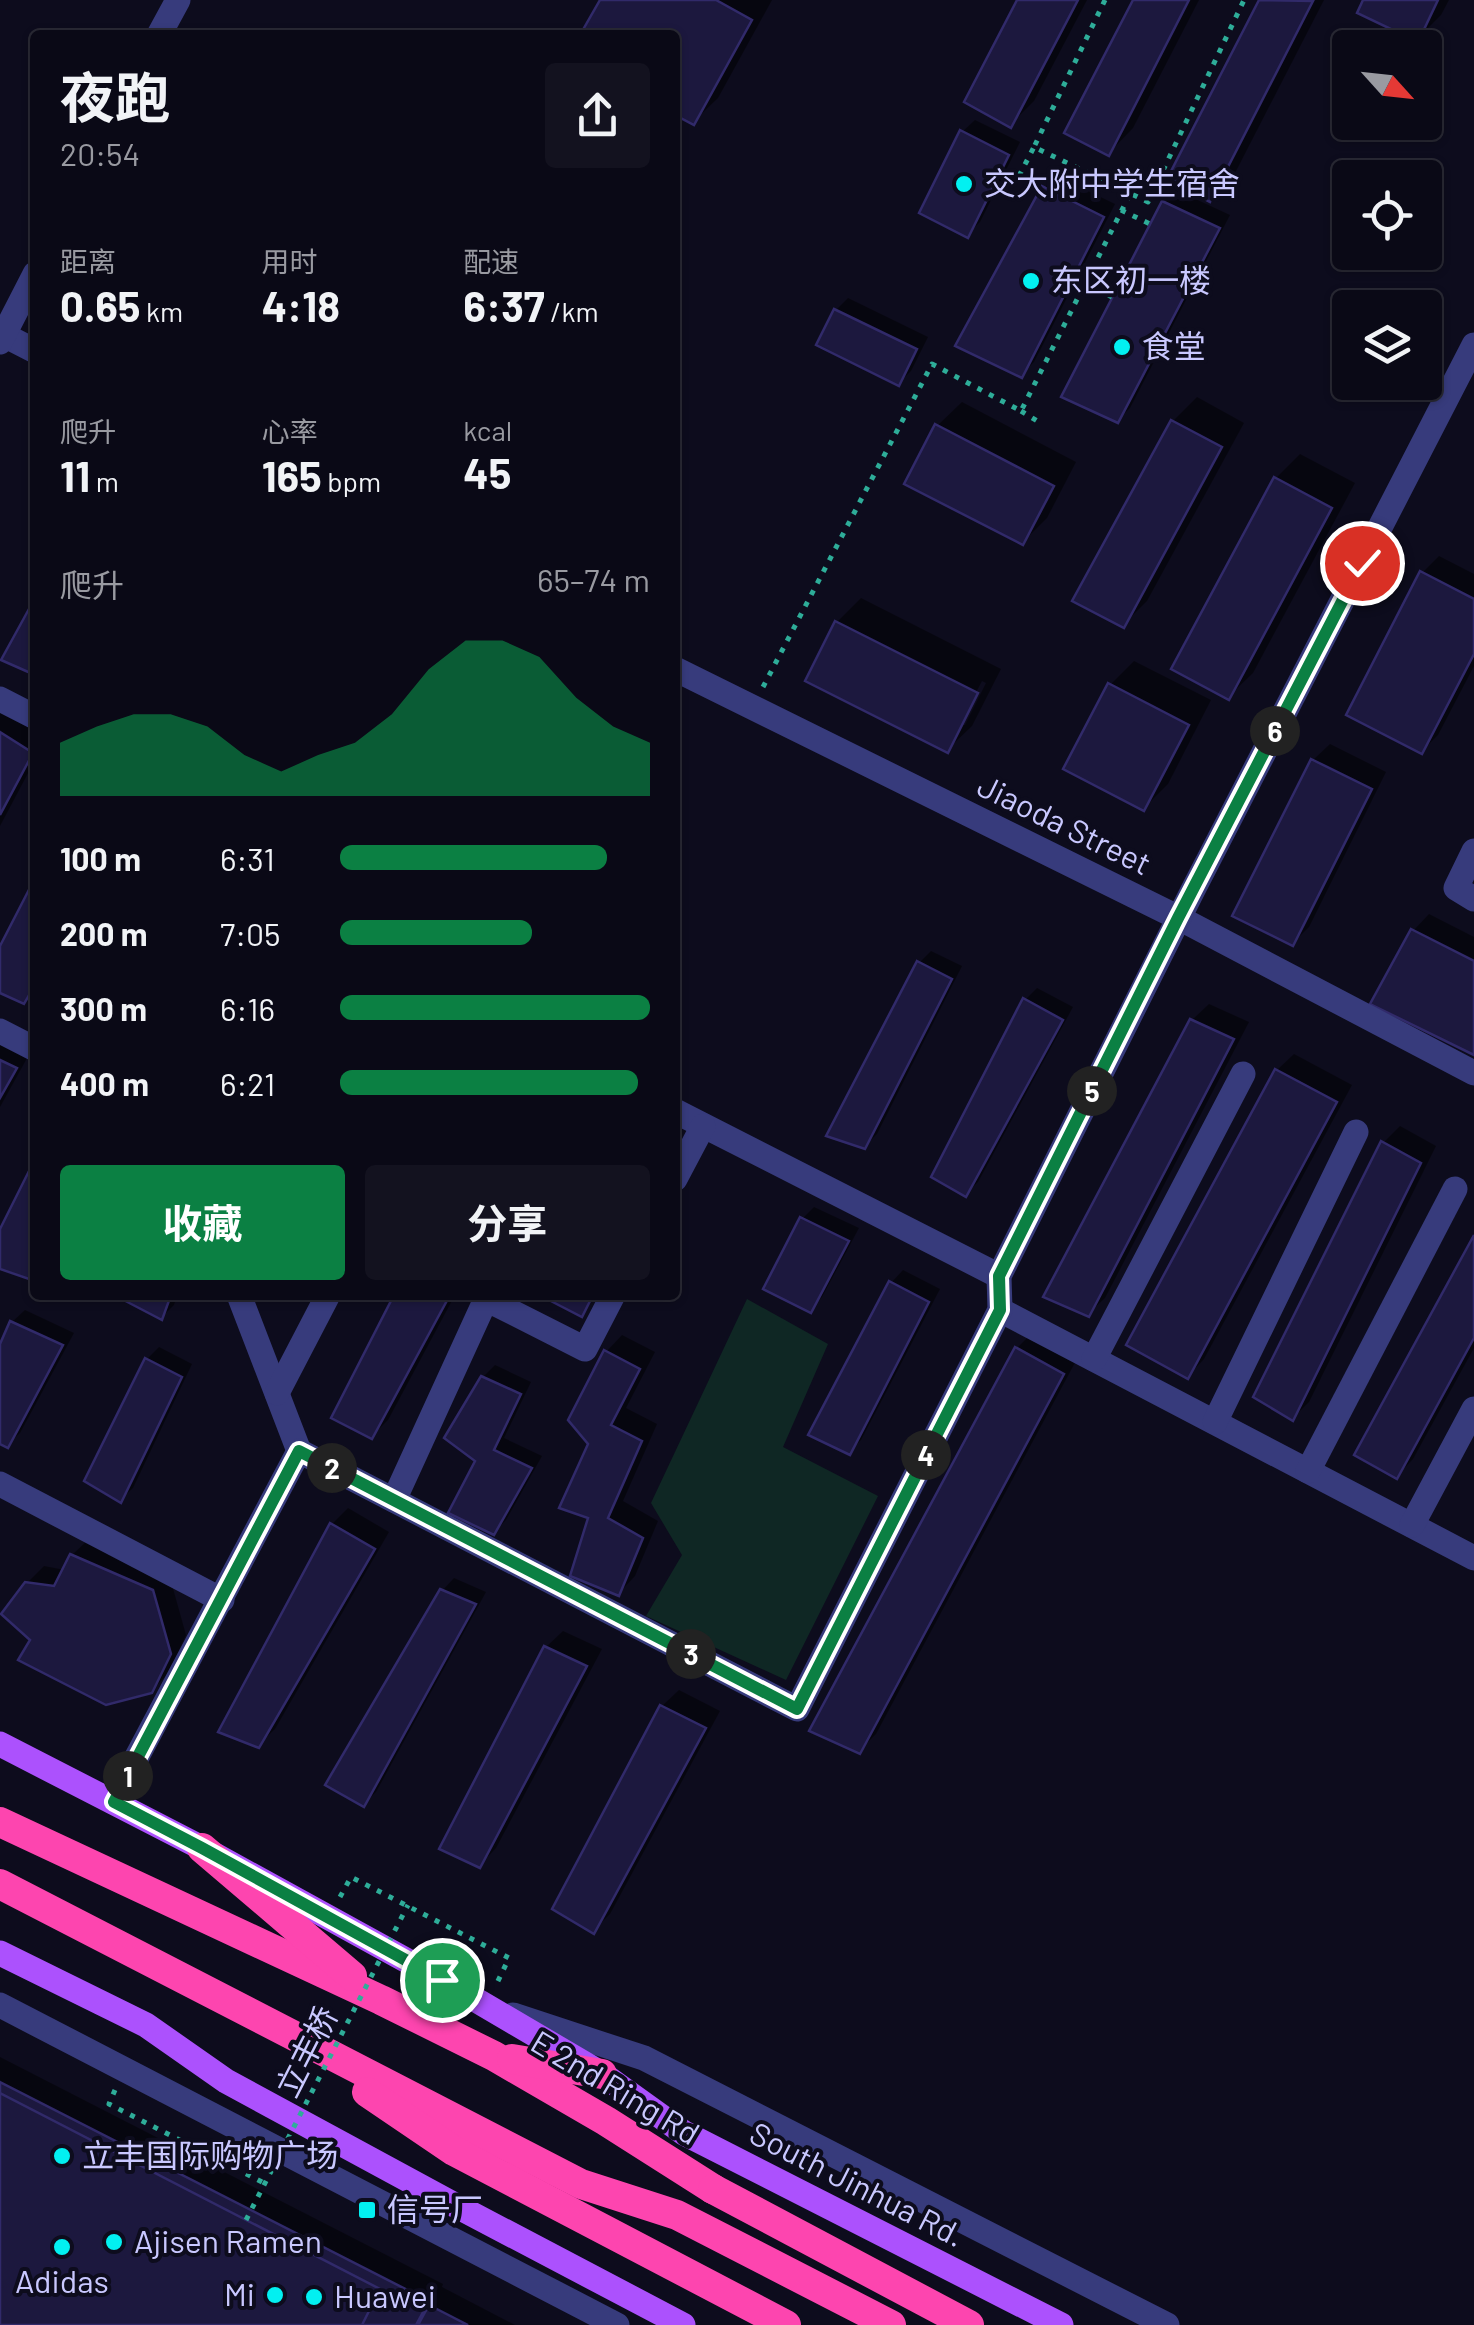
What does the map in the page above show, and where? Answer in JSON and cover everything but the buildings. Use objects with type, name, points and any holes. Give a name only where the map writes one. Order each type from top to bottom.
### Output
[{"type":"highway","name":"E 2nd Ring Rd","points":[[0,1822],[494,2056],[713,2189],[969,2325]]},
{"type":"highway","points":[[202,1848],[381,2000]]},
{"type":"highway","points":[[0,1884],[581,2184],[677,2215],[891,2325]]},
{"type":"highway","points":[[257,2017],[454,2151],[786,2325]]},
{"type":"highway","points":[[494,2056],[602,2074]]},
{"type":"main road","name":"South Jinhua Rd.","points":[[0,1744],[202,1848],[486,2006],[602,2074],[684,2133],[1061,2325]]},
{"type":"main road","points":[[0,1953],[146,2025],[226,2081],[683,2325]]},
{"type":"street","points":[[162,30],[178,0]]},
{"type":"street","points":[[30,283],[1,337],[30,349]]},
{"type":"street","points":[[241,1300],[299,1451],[797,1709],[1000,1310],[999,1276],[1178,918],[1474,346]]},
{"type":"street","name":"Jiaoda Street","points":[[680,670],[1178,918],[1474,1073]]},
{"type":"street","points":[[0,699],[30,714]]},
{"type":"street","points":[[1474,851],[1456,888],[1474,899]]},
{"type":"street","points":[[0,1031],[30,1046]]},
{"type":"street","points":[[1094,1359],[1243,1074]]},
{"type":"street","points":[[680,1114],[999,1276]]},
{"type":"street","points":[[680,1169],[703,1126]]},
{"type":"street","points":[[1215,1422],[1356,1132]]},
{"type":"street","points":[[1308,1471],[1455,1189]]},
{"type":"street","points":[[277,1393],[325,1300]]},
{"type":"street","points":[[394,1500],[486,1300]]},
{"type":"street","points":[[488,1300],[584,1349],[610,1300]]},
{"type":"street","points":[[1000,1310],[1474,1558]]},
{"type":"street","points":[[1412,1525],[1474,1409]]},
{"type":"street","points":[[114,1802],[299,1451]]},
{"type":"street","points":[[0,1484],[222,1600]]},
{"type":"street","points":[[0,2005],[617,2325]]},
{"type":"street","points":[[486,2006],[644,2058],[1167,2325]]},
{"type":"path","points":[[1019,176],[1105,0]]},
{"type":"path","points":[[1034,147],[1148,202],[1244,0]]},
{"type":"path","points":[[1069,200],[1082,170]]},
{"type":"path","points":[[1022,411],[1136,182]]},
{"type":"path","points":[[1121,210],[1150,224]]},
{"type":"path","points":[[1085,284],[1112,297]]},
{"type":"path","points":[[753,707],[932,364],[1042,424]]},
{"type":"path","points":[[351,1876],[509,1958]]},
{"type":"path","name":"立丰桥","points":[[246,2220],[408,1905]]},
{"type":"path","points":[[108,2104],[266,2184]]},
{"type":"green space","points":[[747,1299],[828,1344],[783,1447],[878,1496],[786,1680],[646,1616],[682,1555],[651,1503]]},
{"type":"place","name":"交大附中学生宿舍","points":[[964,184]]},
{"type":"place","name":"东区初一楼","points":[[1031,281]]},
{"type":"place","name":"食堂","points":[[1122,347]]},
{"type":"place","name":"立丰国际购物广场","points":[[62,2156]]},
{"type":"place","name":"信号厂","points":[[367,2210]]},
{"type":"place","name":"Ajisen Ramen","points":[[114,2242]]},
{"type":"place","name":"Adidas","points":[[62,2247]]},
{"type":"place","name":"Mi","points":[[275,2295]]},
{"type":"place","name":"Huawei","points":[[314,2297]]},
{"type":"route","points":[[442,1980],[114,1802],[299,1451],[797,1709],[1000,1310],[999,1276],[1362,563]]}]
